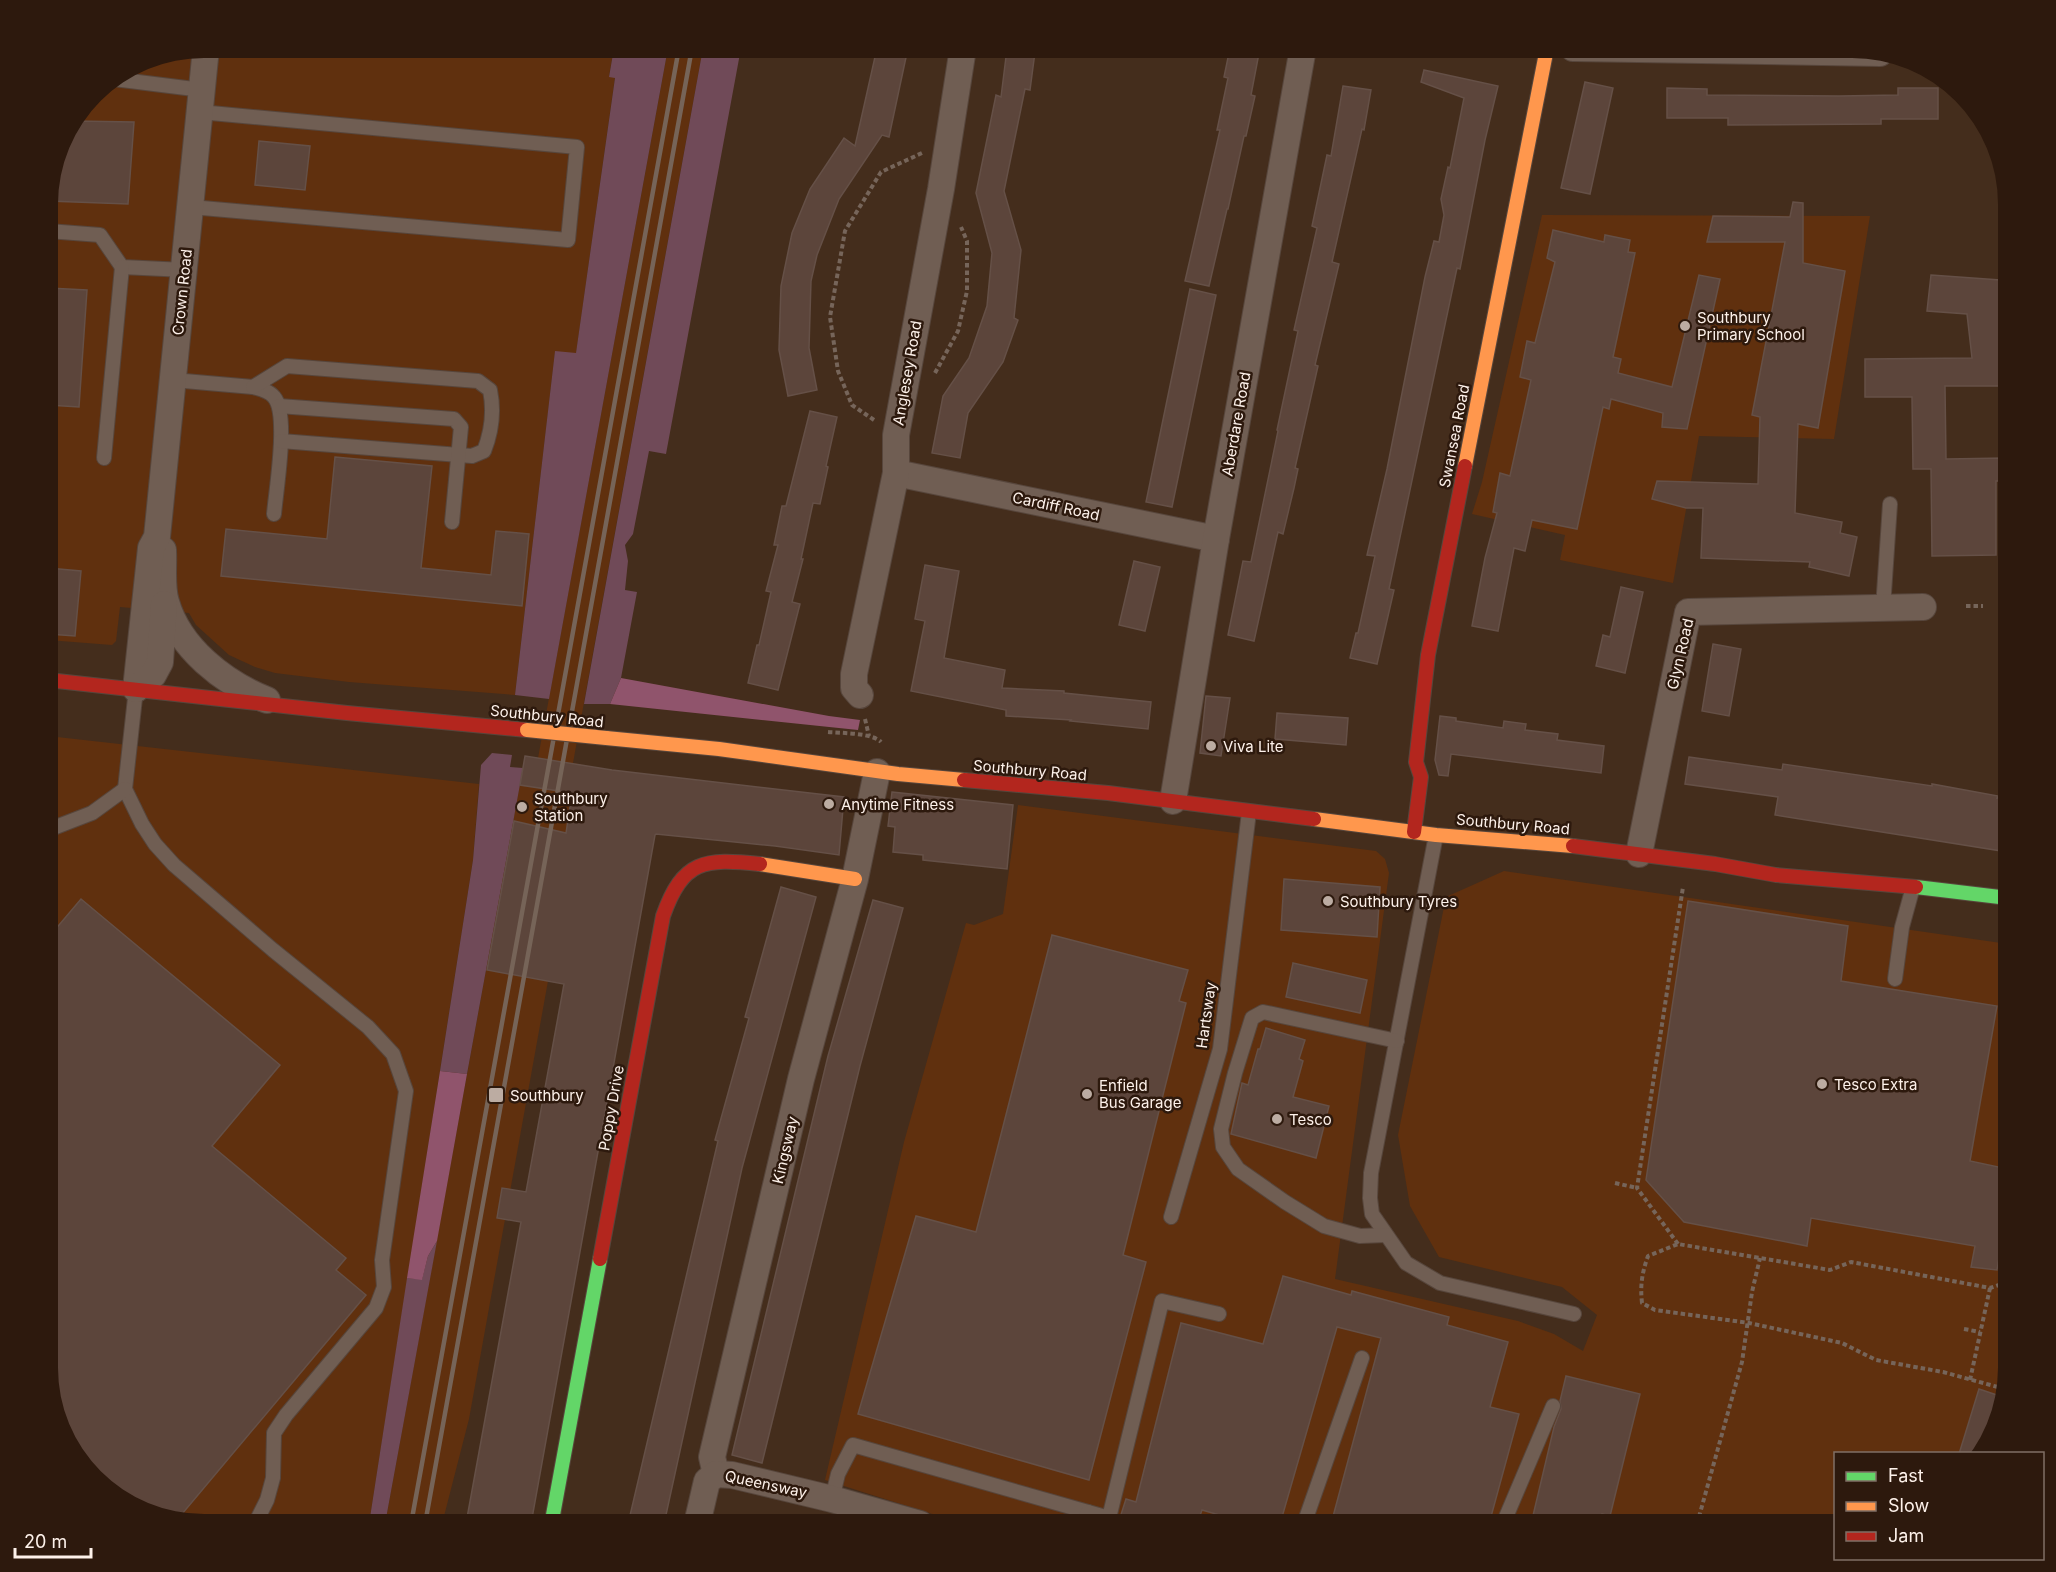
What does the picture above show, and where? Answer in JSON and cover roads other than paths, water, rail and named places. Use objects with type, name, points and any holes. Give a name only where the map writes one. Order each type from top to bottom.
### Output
[{"type":"main road","name":"Swansea Road","points":[[1414,832],[1421,777],[1416,762],[1428,655],[1545,58]]},
{"type":"main road","name":"Southbury Road","points":[[59,681],[355,715],[719,749],[877,772],[1173,801],[1436,835],[1561,844],[1715,864],[1776,875],[1998,897]]},
{"type":"main road","name":"Poppy Drive","points":[[556,1514],[663,916],[674,885],[695,866],[728,861],[855,879]]},
{"type":"street","name":"Aberdare Road","points":[[1173,801],[1216,539],[1301,58]]},
{"type":"street","name":"Crown Road","points":[[136,689],[151,548],[157,537],[205,59]]},
{"type":"street","name":"Anglesey Road","points":[[860,695],[854,688],[854,674],[896,473],[896,435],[903,390],[942,189],[962,59]]},
{"type":"street","name":"Cardiff Road","points":[[896,473],[1216,539]]},
{"type":"street","name":"Crown Road","points":[[136,689],[153,675],[160,662],[165,600],[163,549],[157,537]]},
{"type":"street","name":"Crown Road","points":[[165,600],[174,624],[186,643],[204,661],[248,692],[279,705]]},
{"type":"street","name":"Glyn Road","points":[[1639,854],[1688,612],[1923,607]]},
{"type":"street","name":"Kingsway","points":[[716,1474],[712,1457],[801,1079],[855,879],[877,772]]},
{"type":"street","name":"Queensway","points":[[716,1474],[732,1475],[885,1514]]},
{"type":"street","points":[[699,1514],[707,1481],[716,1474]]},
{"type":"lane","points":[[127,81],[201,101],[577,147],[568,240],[191,207]]},
{"type":"lane","points":[[59,232],[100,235],[122,267],[104,458]]},
{"type":"lane","points":[[122,267],[184,270]]},
{"type":"lane","points":[[254,387],[287,366],[478,381],[490,390],[493,404],[489,438],[484,451],[472,456],[281,441]]},
{"type":"lane","points":[[173,380],[254,387],[266,390],[275,397],[282,421],[274,514]]},
{"type":"lane","points":[[279,406],[454,419],[460,428],[452,522]]},
{"type":"lane","points":[[1883,608],[1890,504]]},
{"type":"lane","points":[[136,689],[125,789],[142,824],[155,844],[174,865],[368,1027],[393,1054],[406,1091],[382,1260],[384,1287],[376,1308],[286,1415],[274,1433],[273,1478],[267,1500],[260,1514]]},
{"type":"lane","points":[[59,826],[92,813],[125,789]]},
{"type":"lane","name":"Hartsway","points":[[1171,1217],[1220,1048],[1249,812]]},
{"type":"lane","points":[[1436,835],[1373,1162],[1372,1214],[1406,1263],[1440,1283],[1574,1314]]},
{"type":"lane","points":[[1895,979],[1902,927],[1913,887]]},
{"type":"lane","points":[[1386,1235],[1360,1236],[1324,1226],[1285,1202],[1238,1169],[1222,1147],[1221,1129],[1252,1018],[1263,1012],[1396,1041]]},
{"type":"lane","points":[[1110,1514],[1162,1301],[1219,1314]]},
{"type":"lane","points":[[1307,1514],[1362,1358]]},
{"type":"lane","points":[[1507,1514],[1553,1406]]},
{"type":"lane","points":[[832,1499],[838,1474],[853,1444],[1073,1514]]},
{"type":"railway","points":[[413,1514],[677,59]]},
{"type":"railway","points":[[427,1514],[690,59]]},
{"type":"place","name":"Southbury Primary School","points":[[1685,326]]},
{"type":"place","name":"Viva Lite","points":[[1211,746]]},
{"type":"place","name":"Anytime Fitness","points":[[829,804]]},
{"type":"place","name":"Southbury Station","points":[[522,807]]},
{"type":"place","name":"Southbury Tyres","points":[[1328,901]]},
{"type":"place","name":"Tesco Extra","points":[[1822,1084]]},
{"type":"place","name":"Enfield Bus Garage","points":[[1087,1094]]},
{"type":"place","name":"Southbury","points":[[496,1095]]},
{"type":"place","name":"Tesco","points":[[1277,1119]]}]
